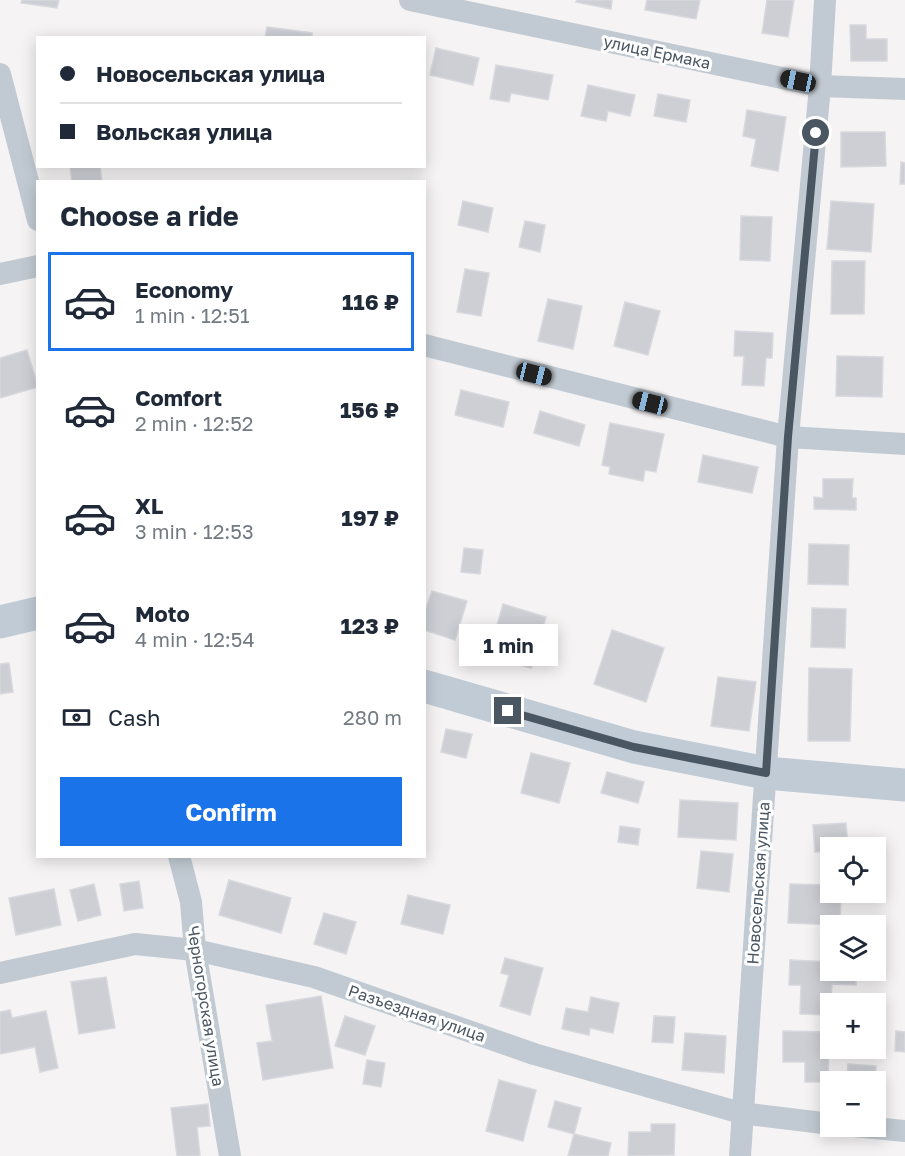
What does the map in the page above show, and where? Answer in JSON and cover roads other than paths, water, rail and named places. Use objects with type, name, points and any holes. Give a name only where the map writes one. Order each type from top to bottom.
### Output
[{"type":"street","name":"улица Ермака","points":[[410,0],[820,86],[905,89]]},
{"type":"street","name":"Новосельская улица","points":[[740,1156],[741,1113],[788,437],[820,86],[825,0]]},
{"type":"street","points":[[0,74],[36,212]]},
{"type":"street","points":[[0,274],[36,266]]},
{"type":"street","points":[[426,346],[788,437],[905,444]]},
{"type":"street","points":[[0,622],[36,613]]},
{"type":"street","points":[[426,687],[634,747],[766,773],[905,784]]},
{"type":"street","name":"Черногорская улица","points":[[180,858],[191,902],[195,950],[230,1156]]},
{"type":"street","name":"Разъездная улица","points":[[0,973],[135,944],[195,950],[314,977],[534,1054],[741,1113],[820,1123]]},
{"type":"street","points":[[886,1129],[905,1131]]}]
